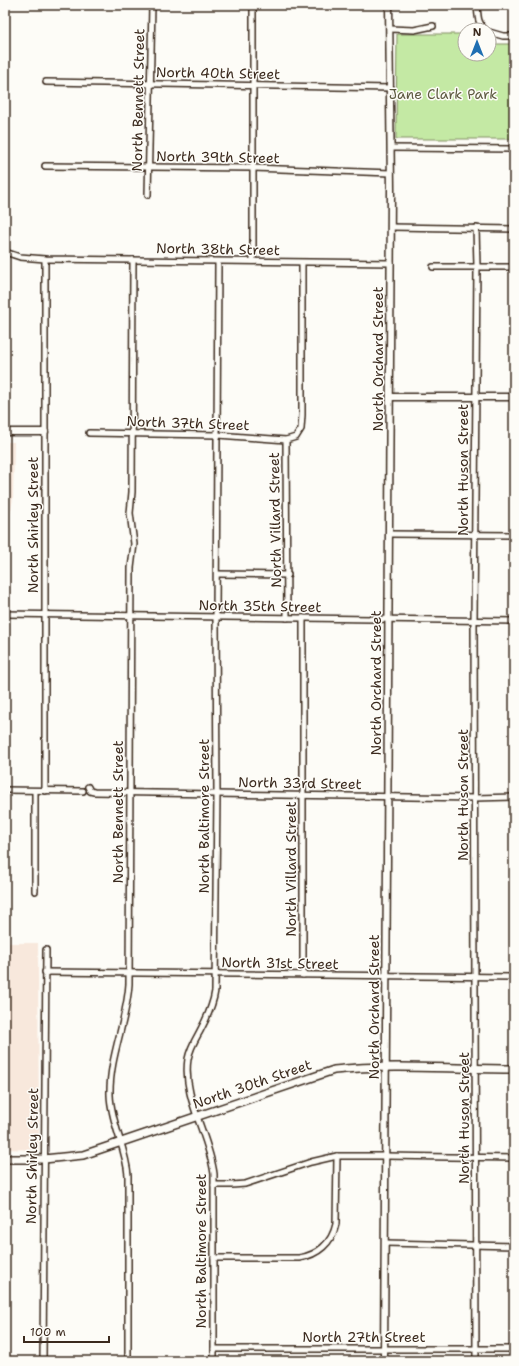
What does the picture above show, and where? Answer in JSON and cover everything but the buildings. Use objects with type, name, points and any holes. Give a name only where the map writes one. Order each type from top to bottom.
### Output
[{"type":"main road","name":"North 30th Street","points":[[5,1159],[44,1159],[82,1155],[334,1070],[386,1067],[514,1069]]},
{"type":"street","name":"North Bennett Street","points":[[148,195],[152,5]]},
{"type":"street","points":[[253,5],[253,261]]},
{"type":"street","name":"North Orchard Street","points":[[384,1361],[388,620],[390,534],[390,5]]},
{"type":"street","points":[[477,5],[479,22]]},
{"type":"street","points":[[390,29],[414,30],[433,26]]},
{"type":"street","points":[[497,34],[514,36]]},
{"type":"street","points":[[5,74],[7,81],[5,86]]},
{"type":"street","name":"North 40th Street","points":[[46,82],[391,88]]},
{"type":"street","points":[[391,148],[514,148]]},
{"type":"street","name":"North 39th Street","points":[[46,166],[253,168],[391,173]]},
{"type":"street","points":[[391,227],[514,229]]},
{"type":"street","name":"North Huson Street","points":[[476,228],[474,621],[476,1361]]},
{"type":"street","name":"North 38th Street","points":[[5,252],[20,257],[46,259],[391,263]]},
{"type":"street","name":"North Shirley Street","points":[[45,791],[46,259]]},
{"type":"street","name":"North Bennett Street","points":[[128,1361],[128,1181],[126,1162],[110,1106],[110,1082],[111,1071],[127,1000],[129,973],[131,568],[134,544],[130,513],[132,492],[133,260]]},
{"type":"street","name":"North Baltimore Street","points":[[214,1361],[214,1185],[211,1156],[188,1086],[187,1065],[190,1050],[208,1015],[215,991],[218,262]]},
{"type":"street","name":"North Villard Street","points":[[287,618],[288,575],[286,440],[298,435],[302,424],[302,263]]},
{"type":"street","points":[[433,267],[514,267]]},
{"type":"street","points":[[390,397],[514,398]]},
{"type":"street","points":[[5,432],[45,432]]},
{"type":"street","name":"North 37th Street","points":[[89,433],[218,435],[286,440]]},
{"type":"street","points":[[390,534],[514,534]]},
{"type":"street","points":[[217,574],[288,575]]},
{"type":"street","name":"North 35th Street","points":[[5,614],[514,621]]},
{"type":"street","name":"North Villard Street","points":[[303,618],[303,975]]},
{"type":"street","name":"North 33rd Street","points":[[88,787],[90,791],[94,792],[130,793],[475,798],[514,797]]},
{"type":"street","points":[[5,790],[83,791]]},
{"type":"street","points":[[35,791],[35,891]]},
{"type":"street","name":"North Shirley Street","points":[[43,1361],[46,950]]},
{"type":"street","name":"North 31st Street","points":[[45,972],[514,977]]},
{"type":"street","points":[[214,1258],[300,1258],[311,1255],[324,1247],[334,1232],[336,1224],[338,1156]]},
{"type":"street","points":[[214,1185],[245,1184],[311,1162],[338,1156],[514,1158]]},
{"type":"street","points":[[385,1243],[514,1246]]},
{"type":"street","name":"North 27th Street","points":[[214,1348],[514,1349]]},
{"type":"shaded area","points":[[5,442],[14,442],[13,498],[11,511],[5,530]]},
{"type":"shaded area","points":[[5,943],[38,943],[39,1150],[5,1149]]},
{"type":"green space","name":"Jane Clark Park","points":[[397,34],[457,34],[457,62],[497,62],[497,44],[514,44],[514,139],[396,139]]}]
